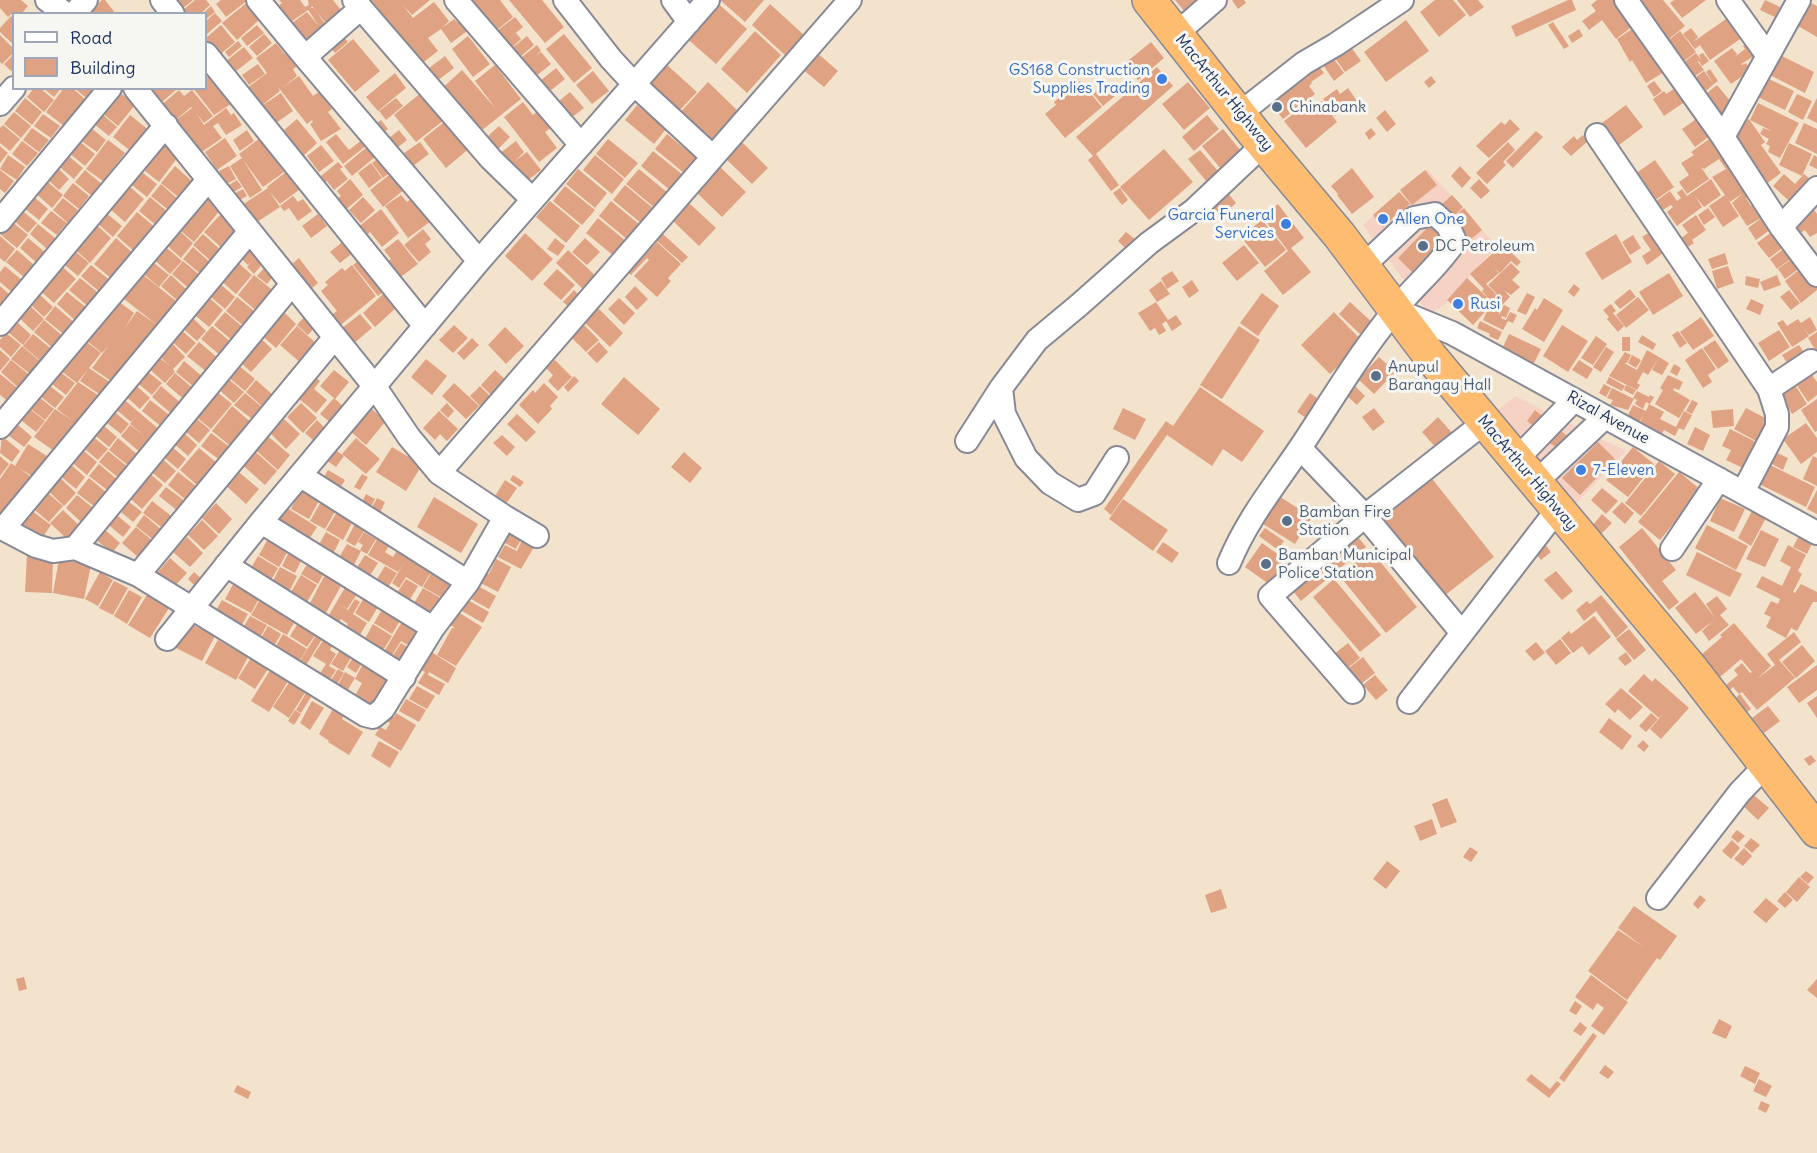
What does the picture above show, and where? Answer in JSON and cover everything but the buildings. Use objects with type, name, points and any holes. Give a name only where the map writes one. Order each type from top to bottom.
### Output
[{"type":"highway","name":"MacArthur Highway","points":[[1149,0],[1363,266],[1430,356],[1690,667],[1817,831]]},
{"type":"street","points":[[47,0],[63,12]]},
{"type":"street","points":[[76,12],[86,0]]},
{"type":"street","points":[[162,0],[171,12]]},
{"type":"street","points":[[258,0],[479,261]]},
{"type":"street","points":[[456,0],[581,145]]},
{"type":"street","points":[[565,0],[611,59],[635,85],[714,158]]},
{"type":"street","points":[[673,0],[689,22]]},
{"type":"street","points":[[167,639],[261,522],[479,261],[708,0]]},
{"type":"street","points":[[439,473],[850,0]]},
{"type":"street","points":[[1176,34],[1215,0]]},
{"type":"street","points":[[1239,114],[1304,63],[1402,0]]},
{"type":"street","points":[[1626,0],[1723,136],[1781,227],[1817,275]]},
{"type":"street","points":[[1728,0],[1768,56]]},
{"type":"street","points":[[1723,136],[1799,0]]},
{"type":"street","points":[[304,57],[357,4],[491,159],[532,199]]},
{"type":"street","points":[[207,55],[425,326]]},
{"type":"street","points":[[0,105],[12,90]]},
{"type":"street","points":[[0,221],[108,90]]},
{"type":"street","points":[[137,90],[375,387],[409,436],[439,473],[537,536]]},
{"type":"street","points":[[0,324],[166,125]]},
{"type":"street","points":[[1597,135],[1769,389],[1777,414],[1777,427],[1743,492]]},
{"type":"street","points":[[967,441],[1001,388],[1037,340],[1149,243],[1194,210],[1264,144]]},
{"type":"street","points":[[0,427],[208,180]]},
{"type":"street","points":[[1781,227],[1817,188]]},
{"type":"street","points":[[1229,563],[1239,538],[1254,512],[1300,448],[1371,341],[1395,310],[1448,253],[1455,241],[1448,226],[1435,214],[1414,218],[1363,266]]},
{"type":"street","points":[[250,231],[1,528],[36,546],[53,551],[75,548],[138,575],[365,715],[374,717],[383,710],[433,628],[468,582],[505,517]]},
{"type":"street","points":[[75,548],[292,284]]},
{"type":"street","name":"Rizal Avenue","points":[[1395,310],[1452,333],[1817,533]]},
{"type":"street","points":[[138,575],[335,337]]},
{"type":"street","points":[[1769,389],[1811,361]]},
{"type":"street","points":[[1001,388],[1004,414],[1026,458],[1050,483],[1078,500],[1094,494],[1117,458]]},
{"type":"street","points":[[1526,471],[1574,400]]},
{"type":"street","points":[[1526,471],[1605,417]]},
{"type":"street","points":[[1353,692],[1270,596],[1365,516],[1485,422]]},
{"type":"street","points":[[1300,448],[1365,516],[1462,633]]},
{"type":"street","points":[[301,476],[468,582]]},
{"type":"street","points":[[1671,549],[1719,478]]},
{"type":"street","points":[[1409,702],[1557,510]]},
{"type":"street","points":[[261,522],[433,628]]},
{"type":"street","points":[[226,565],[404,677]]},
{"type":"street","points":[[1658,898],[1740,792],[1766,765]]},
{"type":"shaded area","points":[[1427,169],[1497,246],[1444,305],[1429,314],[1363,225]]},
{"type":"shaded area","points":[[1515,396],[1626,451],[1574,506],[1497,411]]},
{"type":"place","name":"GS168 Construction Supplies Trading","points":[[1162,79]]},
{"type":"place","name":"Chinabank","points":[[1277,107]]},
{"type":"place","name":"Allen One","points":[[1383,219]]},
{"type":"place","name":"Garcia Funeral Services","points":[[1286,224]]},
{"type":"place","name":"DC Petroleum","points":[[1423,246]]},
{"type":"place","name":"Rusi","points":[[1458,304]]},
{"type":"place","name":"Anupul Barangay Hall","points":[[1376,376]]},
{"type":"place","name":"7-Eleven","points":[[1581,470]]},
{"type":"place","name":"Bamban Fire Station","points":[[1287,521]]},
{"type":"place","name":"Bamban Municipal Police Station","points":[[1266,564]]}]
